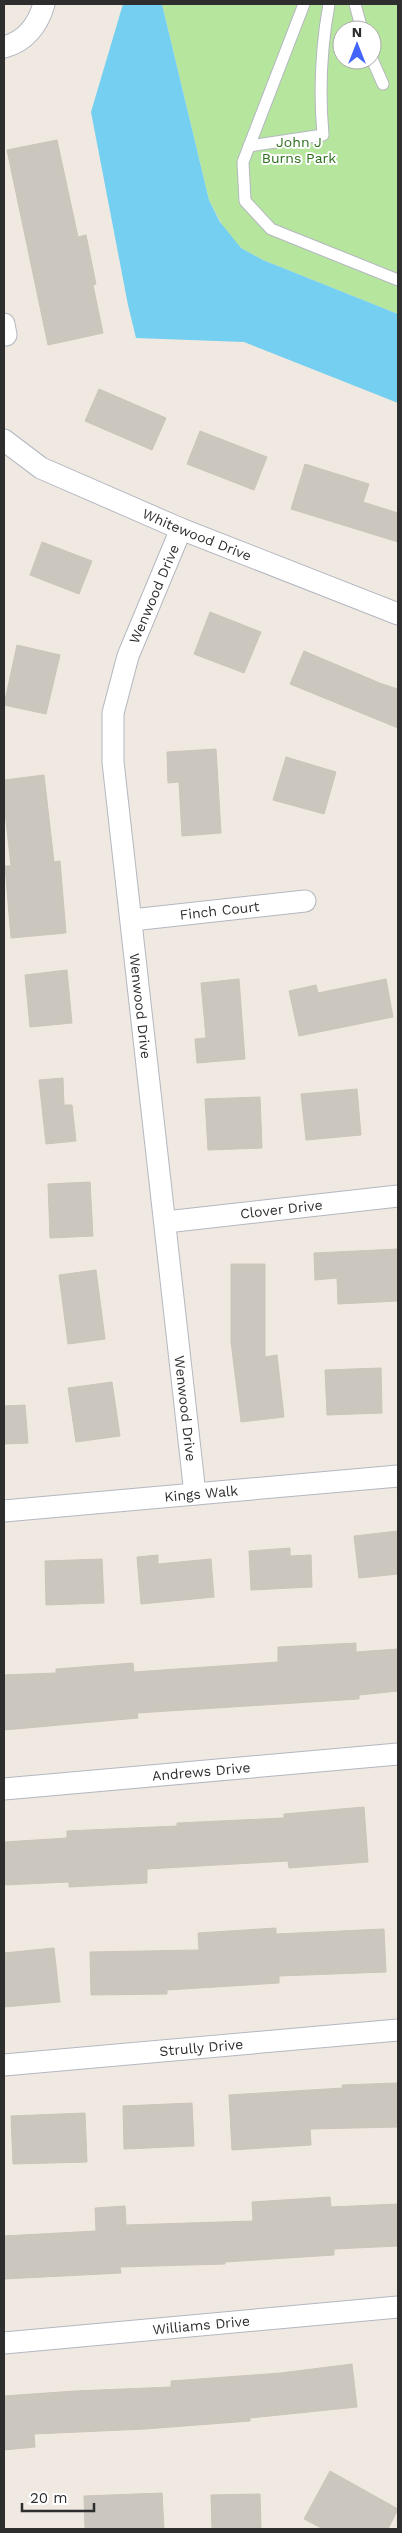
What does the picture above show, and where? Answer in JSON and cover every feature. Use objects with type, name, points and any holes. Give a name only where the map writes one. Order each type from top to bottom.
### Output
[{"type":"street","points":[[4,47],[17,44],[32,30],[44,4]]},
{"type":"street","name":"Whitewood Drive","points":[[4,440],[9,446],[41,468],[181,528],[398,614]]},
{"type":"street","name":"Wenwood Drive","points":[[181,528],[128,656],[113,713],[113,762],[195,1494]]},
{"type":"street","name":"Finch Court","points":[[132,920],[305,901]]},
{"type":"street","name":"Clover Drive","points":[[166,1222],[398,1196]]},
{"type":"street","name":"Kings Walk","points":[[4,1511],[398,1476]]},
{"type":"street","name":"Andrews Drive","points":[[4,1788],[398,1754]]},
{"type":"street","name":"Strully Drive","points":[[4,2065],[398,2030]]},
{"type":"street","name":"Williams Drive","points":[[4,2343],[398,2307]]},
{"type":"lane","points":[[304,4],[243,162],[245,201],[271,229],[398,280]]},
{"type":"lane","points":[[249,146],[322,135],[320,101],[322,46],[329,4]]},
{"type":"lane","points":[[355,4],[359,20]]},
{"type":"lane","points":[[377,70],[383,84]]},
{"type":"green space","name":"John J Burns Park","points":[[162,4],[398,4],[398,314],[263,260],[241,248],[226,232],[209,200]]},
{"type":"water","points":[[123,4],[162,4],[209,200],[220,222],[241,248],[263,260],[398,314],[398,403],[244,342],[136,338],[91,112]]},
{"type":"building","points":[[57,140],[78,237],[86,235],[96,284],[93,285],[103,333],[48,345],[7,150]]},
{"type":"building","points":[[99,389],[166,418],[152,450],[85,421]]},
{"type":"building","points":[[200,431],[267,457],[254,490],[187,464]]},
{"type":"building","points":[[305,464],[369,484],[363,502],[398,513],[398,542],[291,509]]},
{"type":"building","points":[[42,542],[92,561],[79,594],[30,575]]},
{"type":"building","points":[[210,612],[261,632],[244,673],[194,654]]},
{"type":"building","points":[[17,645],[60,655],[46,714],[4,705]]},
{"type":"building","points":[[304,651],[398,689],[398,728],[290,684]]},
{"type":"building","points":[[216,749],[221,833],[182,836],[179,782],[168,783],[167,752]]},
{"type":"building","points":[[286,757],[336,772],[324,814],[273,800]]},
{"type":"building","points":[[44,775],[54,862],[60,861],[66,933],[11,938],[5,866],[11,866],[4,803],[4,780]]},
{"type":"building","points":[[67,970],[72,1023],[30,1027],[25,975]]},
{"type":"building","points":[[239,979],[245,1059],[197,1063],[195,1039],[206,1038],[201,983]]},
{"type":"building","points":[[386,979],[393,1017],[299,1036],[289,991],[316,985],[318,993]]},
{"type":"building","points":[[63,1078],[64,1105],[72,1105],[76,1141],[46,1144],[39,1080]]},
{"type":"building","points":[[357,1089],[361,1135],[306,1140],[301,1094]]},
{"type":"building","points":[[260,1097],[262,1148],[208,1150],[205,1099]]},
{"type":"building","points":[[90,1182],[93,1236],[50,1238],[48,1184]]},
{"type":"building","points":[[398,1249],[398,1301],[338,1304],[337,1278],[315,1280],[314,1253]]},
{"type":"building","points":[[231,1264],[265,1264],[265,1357],[277,1355],[284,1417],[241,1422],[231,1342]]},
{"type":"building","points":[[96,1270],[105,1339],[68,1344],[59,1275]]},
{"type":"building","points":[[381,1368],[382,1413],[327,1415],[325,1370]]},
{"type":"building","points":[[112,1382],[120,1436],[76,1442],[68,1388]]},
{"type":"building","points":[[25,1405],[28,1443],[4,1444],[4,1406]]},
{"type":"building","points":[[398,1531],[398,1574],[359,1578],[354,1536]]},
{"type":"building","points":[[290,1548],[290,1556],[311,1555],[312,1587],[251,1590],[249,1551]]},
{"type":"building","points":[[158,1555],[158,1564],[211,1559],[214,1597],[141,1604],[137,1557]]},
{"type":"building","points":[[102,1559],[104,1603],[46,1605],[45,1561]]},
{"type":"building","points":[[356,1643],[356,1652],[398,1649],[398,1691],[359,1695],[359,1699],[137,1713],[138,1718],[4,1730],[4,1675],[56,1673],[56,1669],[133,1663],[134,1672],[278,1662],[278,1647]]},
{"type":"building","points":[[364,1807],[368,1862],[289,1868],[288,1861],[147,1869],[147,1883],[69,1887],[69,1882],[4,1885],[4,1842],[67,1838],[67,1831],[177,1826],[177,1823],[284,1818],[284,1814]]},
{"type":"building","points":[[276,1928],[276,1934],[384,1929],[386,1972],[279,1976],[279,1983],[167,1990],[167,1994],[91,1995],[90,1952],[199,1950],[198,1933]]},
{"type":"building","points":[[54,1948],[60,2002],[4,2007],[4,1953]]},
{"type":"building","points":[[398,2083],[398,2127],[310,2129],[311,2145],[232,2150],[229,2095],[343,2088],[342,2085]]},
{"type":"building","points":[[192,2103],[194,2146],[124,2149],[123,2106]]},
{"type":"building","points":[[85,2113],[87,2162],[13,2164],[11,2116]]},
{"type":"building","points":[[330,2197],[331,2207],[398,2204],[398,2246],[334,2249],[334,2255],[225,2262],[225,2264],[120,2267],[121,2273],[4,2279],[4,2236],[96,2231],[95,2208],[125,2206],[126,2225],[253,2221],[252,2202]]},
{"type":"building","points":[[352,2364],[357,2407],[250,2418],[250,2421],[145,2429],[34,2434],[35,2447],[4,2450],[4,2396],[171,2387],[171,2381],[281,2373]]},
{"type":"building","points":[[330,2471],[398,2509],[388,2529],[323,2529],[304,2519]]},
{"type":"building","points":[[162,2493],[164,2529],[85,2529],[84,2496]]},
{"type":"building","points":[[260,2494],[261,2529],[212,2529],[211,2495]]}]
